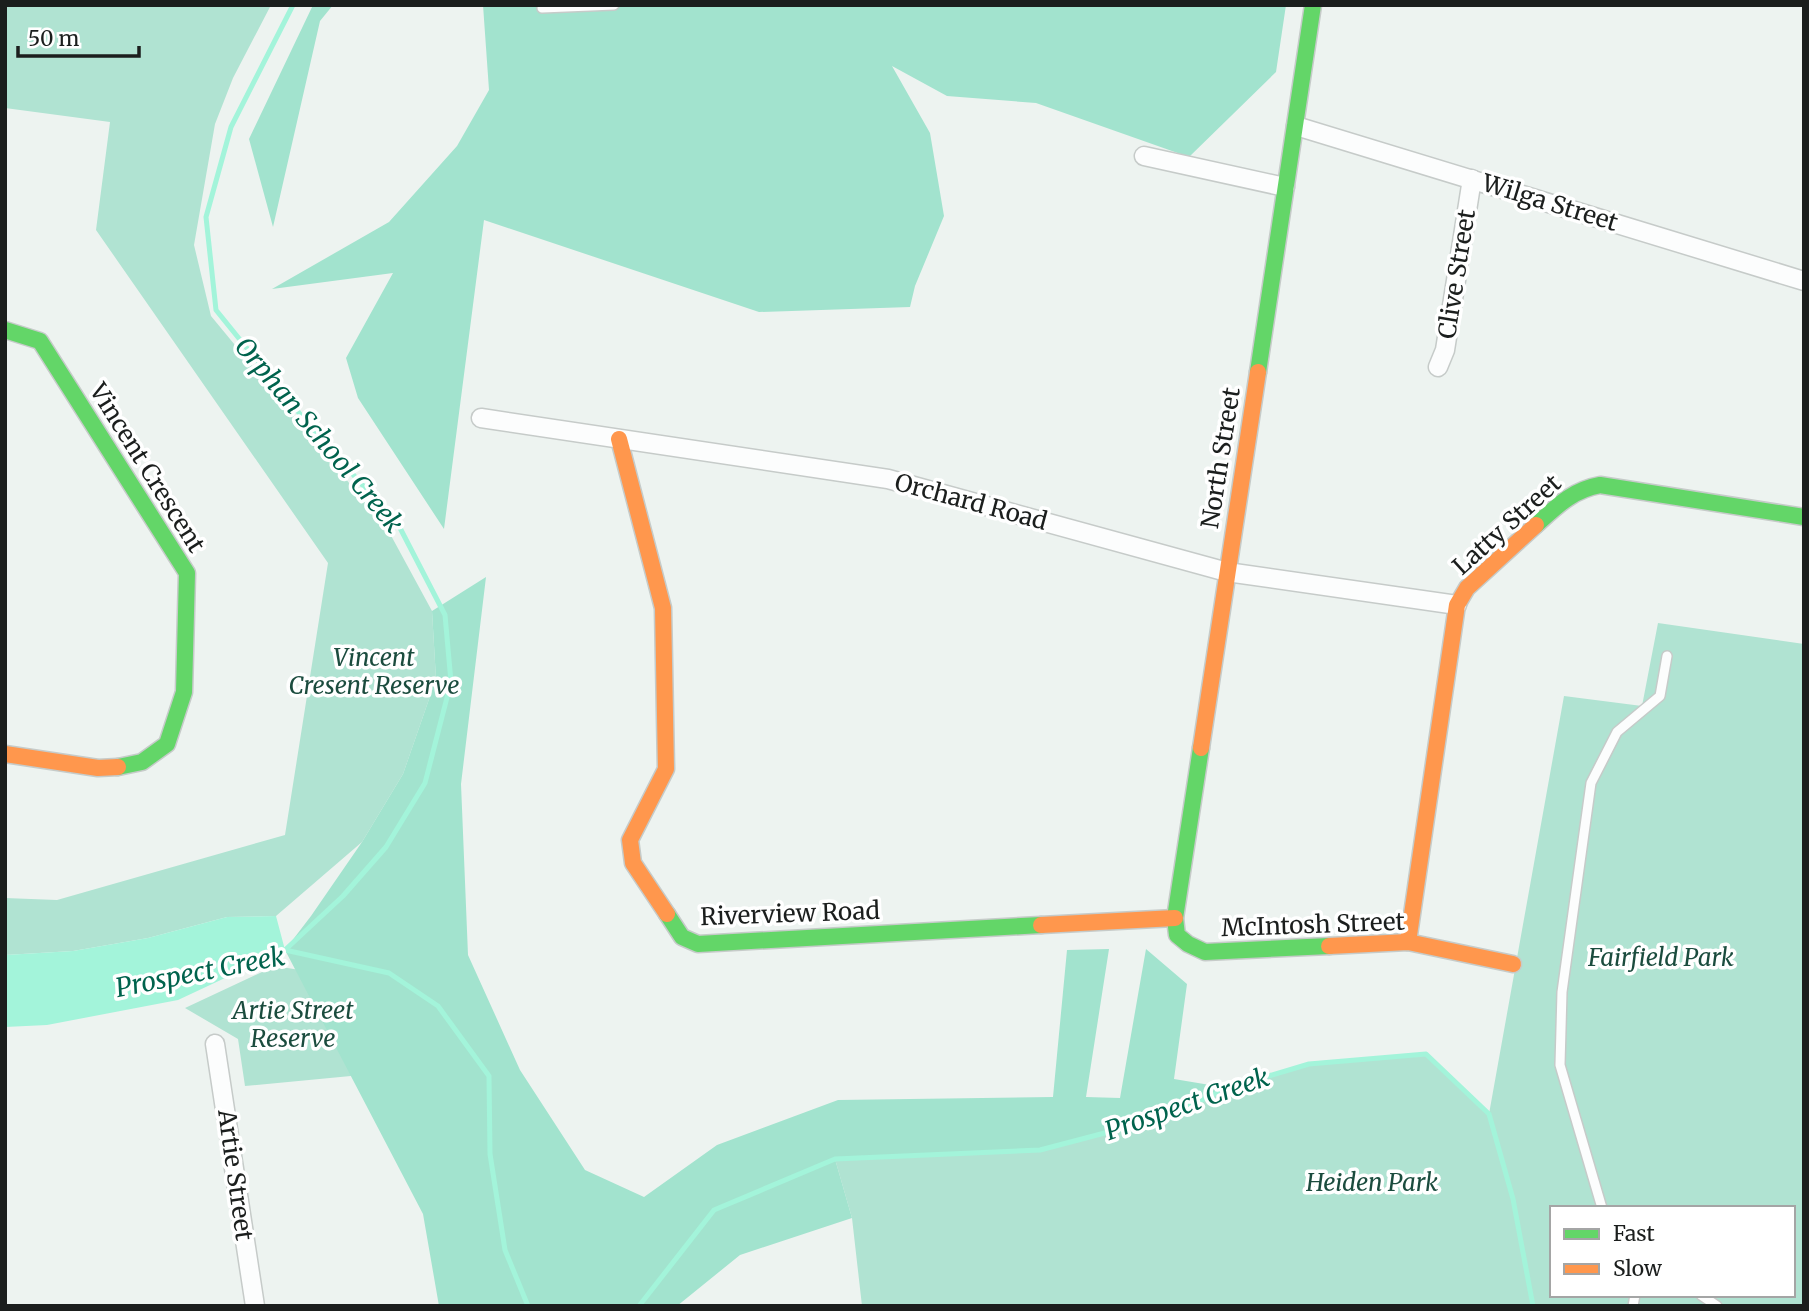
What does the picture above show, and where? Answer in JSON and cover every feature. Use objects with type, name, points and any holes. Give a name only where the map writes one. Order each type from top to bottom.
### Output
[{"type":"street","name":"North Street","points":[[1175,918],[1285,187],[1297,126],[1313,5]]},
{"type":"street","name":"Wilga Street","points":[[1297,126],[1804,281]]},
{"type":"street","points":[[1144,156],[1285,187]]},
{"type":"street","name":"Clive Street","points":[[1438,368],[1445,350],[1472,179]]},
{"type":"street","name":"Vincent Crescent","points":[[5,330],[40,341],[187,573],[188,608],[184,692],[167,744],[142,762],[125,767],[97,768],[5,754]]},
{"type":"street","name":"Orchard Road","points":[[481,418],[888,479],[1227,572],[1457,605]]},
{"type":"street","name":"Riverview Road","points":[[620,439],[663,608],[666,769],[630,840],[633,863],[682,937],[698,944],[1175,918]]},
{"type":"street","name":"Latty Street","points":[[1408,942],[1457,605],[1467,588],[1556,506],[1580,489],[1600,485],[1804,517]]},
{"type":"street","name":"McIntosh Street","points":[[1175,918],[1177,935],[1205,952],[1408,942],[1513,964]]},
{"type":"street","name":"Artie Street","points":[[215,1044],[255,1306]]},
{"type":"lane","points":[[542,8],[614,5]]},
{"type":"lane","points":[[1601,1206],[1560,1065],[1562,992],[1591,783],[1616,732],[1660,696],[1667,656]]},
{"type":"green space","name":"Vincent Cresent Reserve","points":[[5,5],[271,5],[233,78],[215,124],[194,245],[211,316],[388,530],[432,611],[436,679],[403,774],[362,842],[276,916],[227,917],[148,938],[73,951],[5,955],[5,898],[57,900],[285,835],[328,563],[96,230],[110,122],[5,108]]},
{"type":"green space","points":[[1658,623],[1804,644],[1804,1306],[862,1306],[852,1218],[835,1159],[1040,1150],[1162,1118],[1228,1088],[1309,1064],[1426,1054],[1489,1114],[1564,696],[1642,706]]},
{"type":"green space","name":"Artie Street Reserve","points":[[275,966],[356,979],[445,1067],[245,1086],[238,1039],[185,1008]]},
{"type":"shaded area","points":[[313,5],[333,5],[320,21],[273,227],[249,139]]},
{"type":"shaded area","points":[[483,5],[1286,5],[1276,72],[1189,157],[1036,103],[947,96],[892,66],[930,133],[944,216],[915,286],[910,307],[759,312],[484,220],[444,529],[358,398],[346,358],[393,273],[272,289],[389,222],[457,146],[489,90]]},
{"type":"shaded area","points":[[486,577],[461,784],[468,955],[520,1070],[585,1170],[644,1197],[717,1145],[838,1100],[1053,1097],[1067,950],[1109,949],[1086,1097],[1120,1098],[1146,949],[1187,984],[1174,1079],[1228,1088],[1162,1118],[1040,1150],[835,1159],[852,1218],[740,1255],[677,1306],[439,1306],[423,1214],[285,950],[362,842],[403,774],[436,679],[432,611]]},
{"type":"water","name":"Prospect Creek","points":[[276,916],[285,950],[178,1000],[47,1025],[5,1027],[5,955],[73,951],[148,938],[227,917]]},
{"type":"waterway","name":"Orphan School Creek","points":[[285,950],[343,896],[386,847],[425,783],[451,682],[445,615],[399,526],[308,424],[216,310],[206,217],[231,127],[293,5]]},
{"type":"waterway","name":"Prospect Creek","points":[[285,950],[389,973],[438,1006],[489,1076],[490,1154],[505,1250],[528,1306]]},
{"type":"waterway","name":"Prospect Creek","points":[[639,1306],[714,1210],[835,1159],[1040,1150],[1162,1118],[1228,1088],[1309,1064],[1426,1054],[1489,1114],[1513,1199],[1533,1306]]},
{"type":"traffic: fast","points":[[1258,372],[1313,5]]},
{"type":"traffic: fast","points":[[5,330],[40,341],[187,573],[184,692],[167,744],[142,762],[118,767]]},
{"type":"traffic: fast","points":[[1536,525],[1573,495],[1600,485],[1804,517]]},
{"type":"traffic: fast","points":[[1201,748],[1175,918],[1177,935],[1205,952],[1329,946]]},
{"type":"traffic: fast","points":[[667,914],[682,937],[698,944],[1041,925]]},
{"type":"traffic: slow","points":[[1201,748],[1258,372]]},
{"type":"traffic: slow","points":[[619,439],[663,608],[666,769],[630,840],[633,863],[667,914]]},
{"type":"traffic: slow","points":[[1408,942],[1457,605],[1467,588],[1536,525]]},
{"type":"traffic: slow","points":[[5,754],[98,768],[118,767]]},
{"type":"traffic: slow","points":[[1041,925],[1175,918]]},
{"type":"traffic: slow","points":[[1329,946],[1408,942],[1513,964]]},
{"type":"park label","name":"Fairfield Park","points":[[1661,958]]},
{"type":"park label","name":"Heiden Park","points":[[1372,1183]]}]
